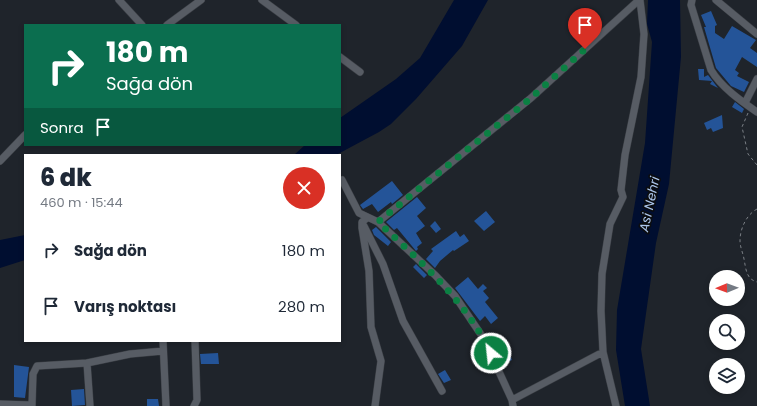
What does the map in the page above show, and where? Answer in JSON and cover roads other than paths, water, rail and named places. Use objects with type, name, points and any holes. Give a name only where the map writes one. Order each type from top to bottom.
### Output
[{"type":"street","points":[[119,0],[141,24]]},
{"type":"street","points":[[168,24],[201,0]]},
{"type":"street","points":[[262,0],[295,24]]},
{"type":"street","points":[[378,222],[531,98],[640,0]]},
{"type":"street","points":[[616,406],[603,352],[601,312],[602,274],[610,224],[623,197],[621,190],[625,155],[641,77],[644,34],[640,0]]},
{"type":"street","points":[[692,0],[693,12],[711,70],[714,75],[751,107],[757,79]]},
{"type":"street","points":[[716,0],[757,34]]},
{"type":"street","points":[[341,58],[360,72]]},
{"type":"street","points":[[0,161],[24,136]]},
{"type":"street","points":[[342,180],[359,213],[365,220],[383,264],[403,321],[442,391]]},
{"type":"street","points":[[365,220],[378,222],[435,275],[470,317],[488,346],[513,403],[603,352]]},
{"type":"street","points":[[365,220],[369,271],[370,317],[373,335],[381,361],[375,406]]},
{"type":"street","points":[[163,342],[166,406]]},
{"type":"street","points":[[194,406],[197,400],[195,342]]},
{"type":"street","points":[[0,404],[35,405],[33,374],[37,366],[87,363],[130,354],[163,351]]},
{"type":"street","points":[[87,363],[90,406]]},
{"type":"water","points":[[454,0],[488,0],[462,46],[416,99],[391,124],[338,154],[295,154],[304,146],[341,146],[341,117],[396,79],[420,58]]},
{"type":"water","name":"Asi Nehri","points":[[648,0],[680,0],[681,57],[669,184],[656,243],[641,349],[650,406],[625,406],[616,350],[617,310],[645,143],[652,42],[647,24]]},
{"type":"water","points":[[24,235],[24,260],[0,268],[0,240]]}]
